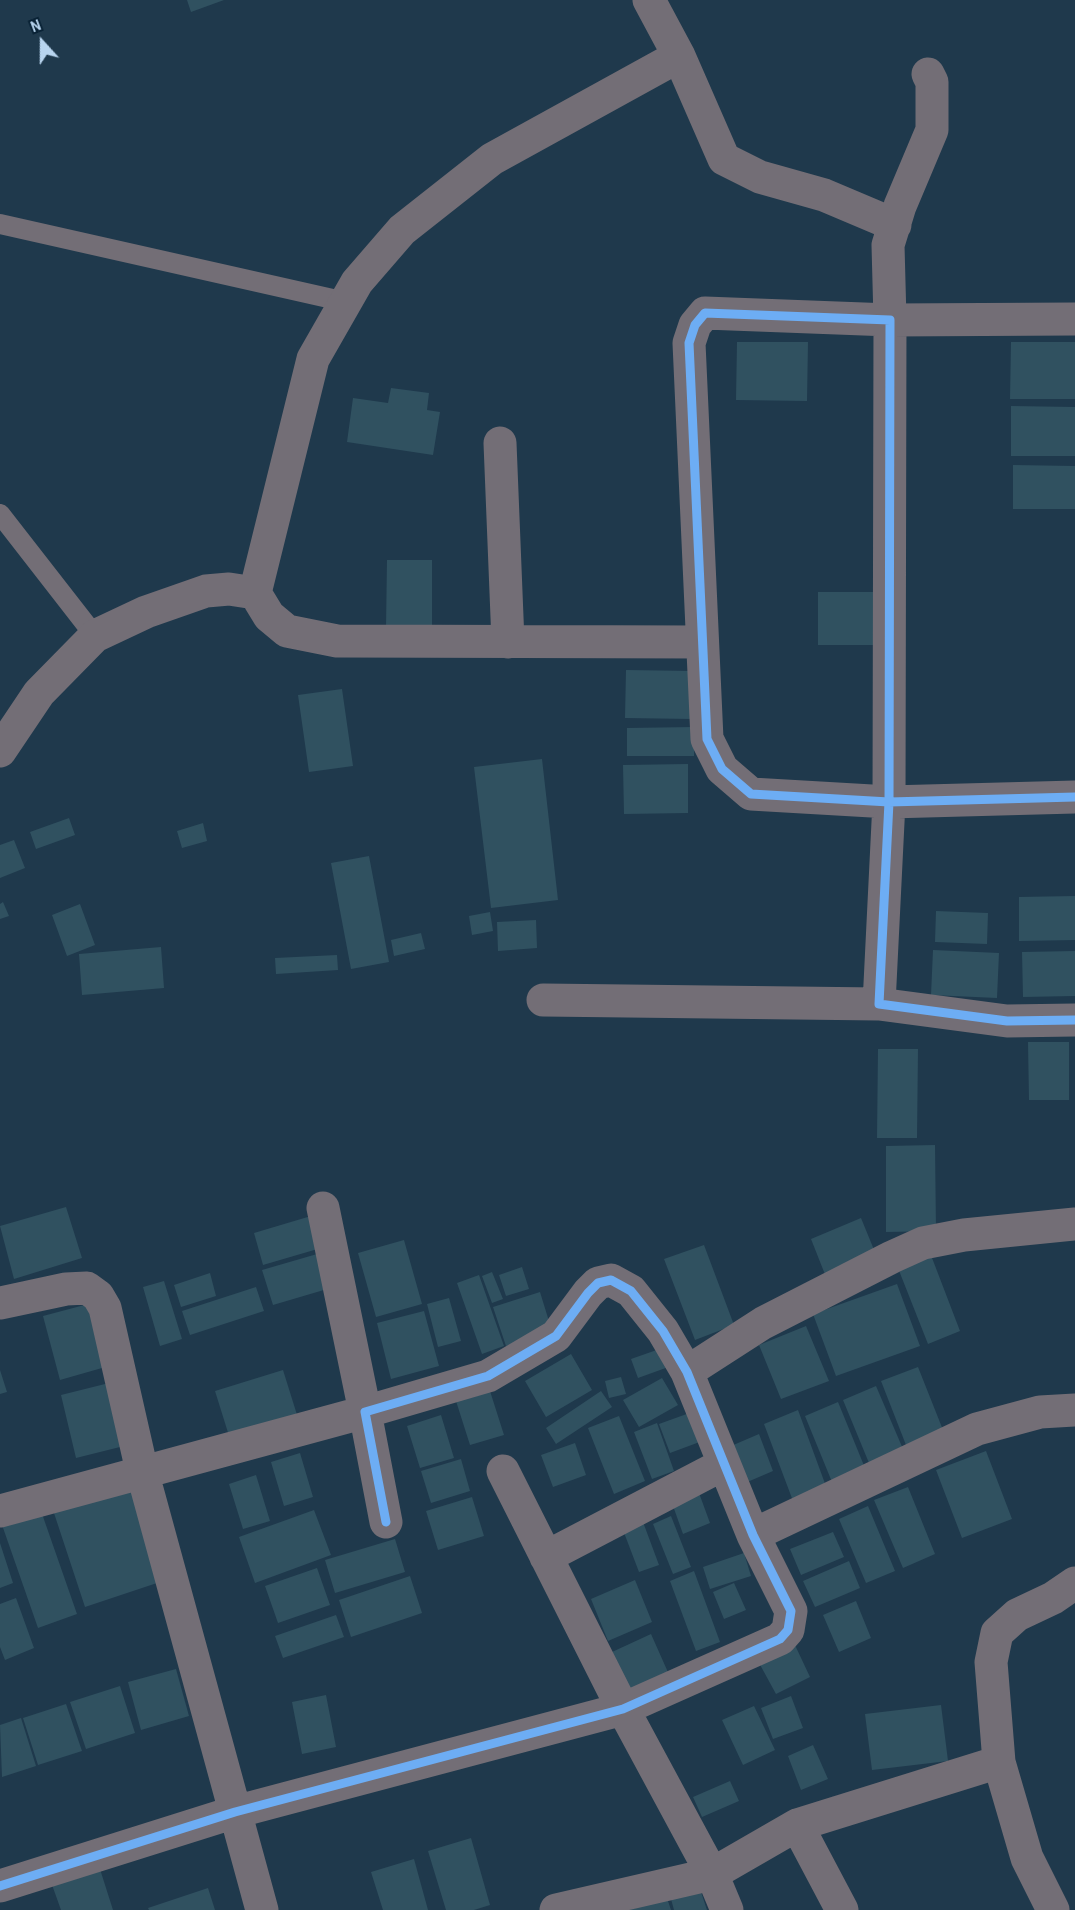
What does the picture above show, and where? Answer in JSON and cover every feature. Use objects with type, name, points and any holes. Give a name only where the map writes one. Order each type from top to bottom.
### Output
[{"type":"street","points":[[649,0],[680,56],[724,159],[760,177],[824,195],[895,225]]},
{"type":"street","points":[[680,56],[492,159],[402,230],[357,282],[313,359],[255,593],[269,615],[287,631],[337,641],[701,642]]},
{"type":"street","points":[[879,1004],[890,802],[888,245],[932,130],[932,82],[928,74]]},
{"type":"street","points":[[1075,319],[890,320],[705,313],[695,324],[689,344],[707,739],[722,769],[751,794],[890,802],[1075,796]]},
{"type":"street","points":[[500,443],[508,642]]},
{"type":"street","points":[[0,751],[39,693],[95,636],[146,612],[206,591],[230,589],[255,593]]},
{"type":"street","points":[[543,1000],[879,1004],[1007,1021],[1075,1020]]},
{"type":"street","points":[[323,1208],[386,1522]]},
{"type":"street","points":[[687,1372],[764,1323],[923,1244],[964,1235],[1075,1224]]},
{"type":"street","points":[[0,1511],[365,1412],[488,1376],[555,1336],[588,1293],[598,1283],[611,1280],[631,1291],[663,1331],[687,1372],[753,1535],[791,1611],[788,1630],[780,1639],[623,1708],[235,1812],[0,1886]]},
{"type":"street","points":[[0,1303],[66,1289],[87,1288],[98,1296],[105,1308],[142,1471],[262,1910]]},
{"type":"street","points":[[753,1535],[977,1430],[1040,1412],[1075,1410]]},
{"type":"street","points":[[546,1557],[724,1464]]},
{"type":"street","points":[[503,1471],[623,1708],[712,1874],[727,1910]]},
{"type":"street","points":[[1053,1910],[1027,1858],[999,1762],[991,1662],[997,1633],[1017,1615],[1053,1598],[1075,1583]]},
{"type":"street","points":[[556,1910],[712,1874],[797,1825],[999,1762]]},
{"type":"street","points":[[797,1825],[842,1910]]},
{"type":"lane","points":[[0,224],[345,302]]},
{"type":"lane","points":[[0,514],[95,636]]},
{"type":"building","points":[[187,0],[224,0],[191,12]]},
{"type":"building","points":[[737,342],[808,342],[807,401],[736,400]]},
{"type":"building","points":[[1011,342],[1075,342],[1075,399],[1010,399]]},
{"type":"building","points":[[391,388],[429,393],[427,410],[440,412],[433,455],[347,442],[353,398],[388,403]]},
{"type":"building","points":[[1011,406],[1075,407],[1075,456],[1011,456]]},
{"type":"building","points":[[1013,465],[1075,466],[1075,509],[1013,509]]},
{"type":"building","points":[[387,560],[432,560],[432,628],[386,628]]},
{"type":"building","points":[[818,592],[874,592],[874,645],[818,645]]},
{"type":"building","points":[[626,670],[693,671],[692,719],[625,718]]},
{"type":"building","points":[[342,689],[353,766],[309,772],[298,695]]},
{"type":"building","points":[[694,727],[694,756],[627,756],[627,728]]},
{"type":"building","points":[[542,759],[558,900],[491,908],[474,767]]},
{"type":"building","points":[[688,764],[688,813],[624,814],[623,765]]},
{"type":"building","points":[[69,818],[75,835],[36,849],[30,832]]},
{"type":"building","points":[[203,823],[207,841],[182,848],[177,831]]},
{"type":"building","points":[[14,840],[25,868],[0,878],[0,845]]},
{"type":"building","points":[[369,856],[389,962],[351,969],[331,863]]},
{"type":"building","points":[[1075,896],[1075,940],[1019,941],[1019,897]]},
{"type":"building","points":[[3,902],[9,916],[0,919],[0,904]]},
{"type":"building","points":[[80,904],[95,945],[67,956],[52,915]]},
{"type":"building","points":[[936,911],[988,913],[987,944],[935,942]]},
{"type":"building","points":[[490,912],[493,931],[472,935],[469,916]]},
{"type":"building","points":[[536,920],[537,948],[498,951],[497,922]]},
{"type":"building","points":[[421,933],[425,949],[394,956],[391,940]]},
{"type":"building","points":[[161,947],[164,988],[82,995],[79,954]]},
{"type":"building","points":[[933,950],[999,953],[997,998],[931,995]]},
{"type":"building","points":[[1075,951],[1075,996],[1023,997],[1022,952]]},
{"type":"building","points":[[337,955],[338,970],[276,974],[275,958]]},
{"type":"building","points":[[1028,1042],[1069,1042],[1069,1100],[1029,1100]]},
{"type":"building","points":[[878,1049],[918,1049],[917,1138],[877,1138]]},
{"type":"building","points":[[935,1145],[936,1231],[886,1232],[886,1146]]},
{"type":"building","points":[[66,1207],[82,1258],[14,1279],[0,1226]]},
{"type":"building","points":[[311,1216],[321,1248],[263,1265],[254,1233]]},
{"type":"building","points":[[861,1218],[879,1262],[828,1282],[811,1239]]},
{"type":"building","points":[[404,1240],[422,1304],[376,1317],[358,1253]]},
{"type":"building","points":[[704,1245],[734,1325],[695,1340],[664,1259]]},
{"type":"building","points":[[929,1250],[960,1331],[928,1344],[896,1263]]},
{"type":"building","points":[[324,1252],[334,1287],[273,1305],[262,1270]]},
{"type":"building","points":[[522,1267],[529,1289],[506,1296],[499,1275]]},
{"type":"building","points":[[492,1272],[503,1299],[492,1303],[482,1276]]},
{"type":"building","points":[[210,1273],[216,1296],[181,1307],[174,1285]]},
{"type":"building","points":[[479,1275],[504,1346],[482,1354],[457,1283]]},
{"type":"building","points":[[164,1281],[182,1339],[160,1346],[143,1287]]},
{"type":"building","points":[[897,1284],[920,1346],[836,1376],[813,1314]]},
{"type":"building","points":[[256,1287],[264,1311],[190,1335],[182,1311]]},
{"type":"building","points":[[540,1292],[552,1331],[506,1346],[493,1307]]},
{"type":"building","points":[[449,1298],[461,1341],[438,1347],[427,1304]]},
{"type":"building","points":[[92,1303],[109,1366],[60,1380],[43,1316]]},
{"type":"building","points":[[424,1311],[439,1366],[391,1379],[377,1323]]},
{"type":"building","points":[[806,1326],[829,1381],[781,1399],[759,1345]]},
{"type":"building","points":[[668,1346],[674,1365],[638,1378],[631,1359]]},
{"type":"building","points":[[571,1354],[592,1390],[546,1417],[525,1381]]},
{"type":"building","points":[[918,1367],[943,1430],[906,1445],[881,1381]]},
{"type":"building","points":[[0,1370],[7,1392],[0,1394]]},
{"type":"building","points":[[283,1370],[298,1418],[230,1439],[215,1391]]},
{"type":"building","points":[[621,1377],[626,1394],[609,1398],[605,1381]]},
{"type":"building","points":[[662,1378],[678,1405],[639,1427],[623,1400]]},
{"type":"building","points":[[117,1381],[132,1444],[76,1458],[61,1395]]},
{"type":"building","points":[[876,1386],[903,1449],[869,1463],[843,1400]]},
{"type":"building","points":[[490,1391],[504,1435],[470,1445],[456,1401]]},
{"type":"building","points":[[601,1391],[612,1407],[556,1444],[546,1428]]},
{"type":"building","points":[[838,1402],[865,1468],[832,1482],[805,1416]]},
{"type":"building","points":[[798,1410],[827,1489],[793,1501],[764,1424]]},
{"type":"building","points":[[695,1411],[705,1440],[670,1453],[659,1424]]},
{"type":"building","points":[[441,1415],[454,1458],[420,1468],[407,1426]]},
{"type":"building","points":[[619,1416],[645,1481],[614,1494],[588,1428]]},
{"type":"building","points":[[657,1423],[674,1471],[652,1479],[634,1432]]},
{"type":"building","points":[[759,1434],[773,1471],[745,1483],[731,1446]]},
{"type":"building","points":[[575,1443],[586,1475],[553,1487],[541,1455]]},
{"type":"building","points":[[986,1451],[1012,1519],[962,1538],[936,1470]]},
{"type":"building","points":[[300,1453],[313,1497],[284,1506],[271,1462]]},
{"type":"building","points":[[461,1459],[470,1491],[431,1503],[421,1471]]},
{"type":"building","points":[[256,1475],[270,1521],[243,1529],[229,1484]]},
{"type":"building","points":[[134,1481],[166,1580],[85,1607],[52,1507]]},
{"type":"building","points":[[908,1487],[935,1554],[903,1568],[874,1500]]},
{"type":"building","points":[[699,1493],[710,1523],[683,1534],[672,1503]]},
{"type":"building","points":[[472,1497],[484,1536],[438,1550],[426,1511]]},
{"type":"building","points":[[868,1506],[895,1571],[866,1583],[839,1519]]},
{"type":"building","points":[[40,1508],[77,1614],[38,1628],[1,1522]]},
{"type":"building","points":[[314,1510],[331,1555],[255,1583],[239,1537]]},
{"type":"building","points":[[671,1516],[691,1567],[673,1574],[653,1524]]},
{"type":"building","points":[[643,1522],[659,1565],[639,1572],[623,1530]]},
{"type":"building","points":[[833,1532],[844,1557],[801,1575],[790,1549]]},
{"type":"building","points":[[395,1539],[405,1572],[335,1593],[325,1560]]},
{"type":"building","points":[[0,1543],[13,1583],[0,1588]]},
{"type":"building","points":[[744,1553],[751,1576],[710,1589],[703,1567]]},
{"type":"building","points":[[849,1561],[860,1588],[815,1607],[803,1581]]},
{"type":"building","points":[[317,1568],[330,1605],[278,1623],[265,1586]]},
{"type":"building","points":[[694,1571],[720,1642],[696,1651],[670,1581]]},
{"type":"building","points":[[410,1576],[422,1613],[351,1637],[339,1600]]},
{"type":"building","points":[[635,1580],[652,1622],[608,1641],[591,1599]]},
{"type":"building","points":[[734,1583],[746,1610],[724,1619],[713,1592]]},
{"type":"building","points":[[16,1598],[34,1648],[5,1660],[0,1647],[0,1604]]},
{"type":"building","points":[[856,1601],[871,1638],[839,1652],[823,1615]]},
{"type":"building","points":[[336,1615],[344,1637],[283,1658],[275,1636]]},
{"type":"building","points":[[651,1634],[671,1679],[632,1696],[612,1652]]},
{"type":"building","points":[[794,1643],[810,1677],[776,1694],[758,1661]]},
{"type":"building","points":[[176,1669],[189,1716],[141,1730],[128,1682]]},
{"type":"building","points":[[120,1686],[135,1733],[86,1749],[70,1702]]},
{"type":"building","points":[[326,1695],[336,1747],[302,1754],[292,1702]]},
{"type":"building","points":[[791,1696],[803,1728],[773,1739],[761,1708]]},
{"type":"building","points":[[66,1704],[82,1751],[38,1765],[23,1718]]},
{"type":"building","points":[[941,1705],[948,1761],[872,1770],[865,1714]]},
{"type":"building","points":[[754,1706],[775,1750],[743,1765],[722,1720]]},
{"type":"building","points":[[21,1718],[36,1766],[2,1777],[0,1725]]},
{"type":"building","points":[[813,1745],[828,1779],[801,1790],[788,1756]]},
{"type":"building","points":[[730,1781],[739,1801],[702,1817],[693,1797]]},
{"type":"building","points":[[471,1838],[490,1905],[474,1910],[446,1910],[428,1851]]},
{"type":"building","points":[[414,1859],[428,1910],[383,1910],[371,1872]]},
{"type":"building","points":[[99,1866],[113,1910],[61,1910],[51,1882]]},
{"type":"building","points":[[208,1888],[215,1910],[149,1910],[148,1908]]},
{"type":"building","points":[[700,1889],[707,1910],[674,1910],[671,1899]]},
{"type":"building","points":[[667,1898],[671,1910],[628,1910]]},
{"type":"cycle path","points":[[1075,797],[889,802],[751,794],[722,769],[707,739],[689,343],[695,325],[705,313],[890,320],[889,802],[879,1004],[1007,1021],[1075,1020]]},
{"type":"cycle path","points":[[0,1886],[235,1812],[623,1709],[780,1639],[788,1630],[791,1611],[753,1535],[687,1372],[663,1331],[631,1291],[611,1280],[598,1283],[588,1293],[556,1336],[488,1376],[365,1412],[386,1522]]}]
